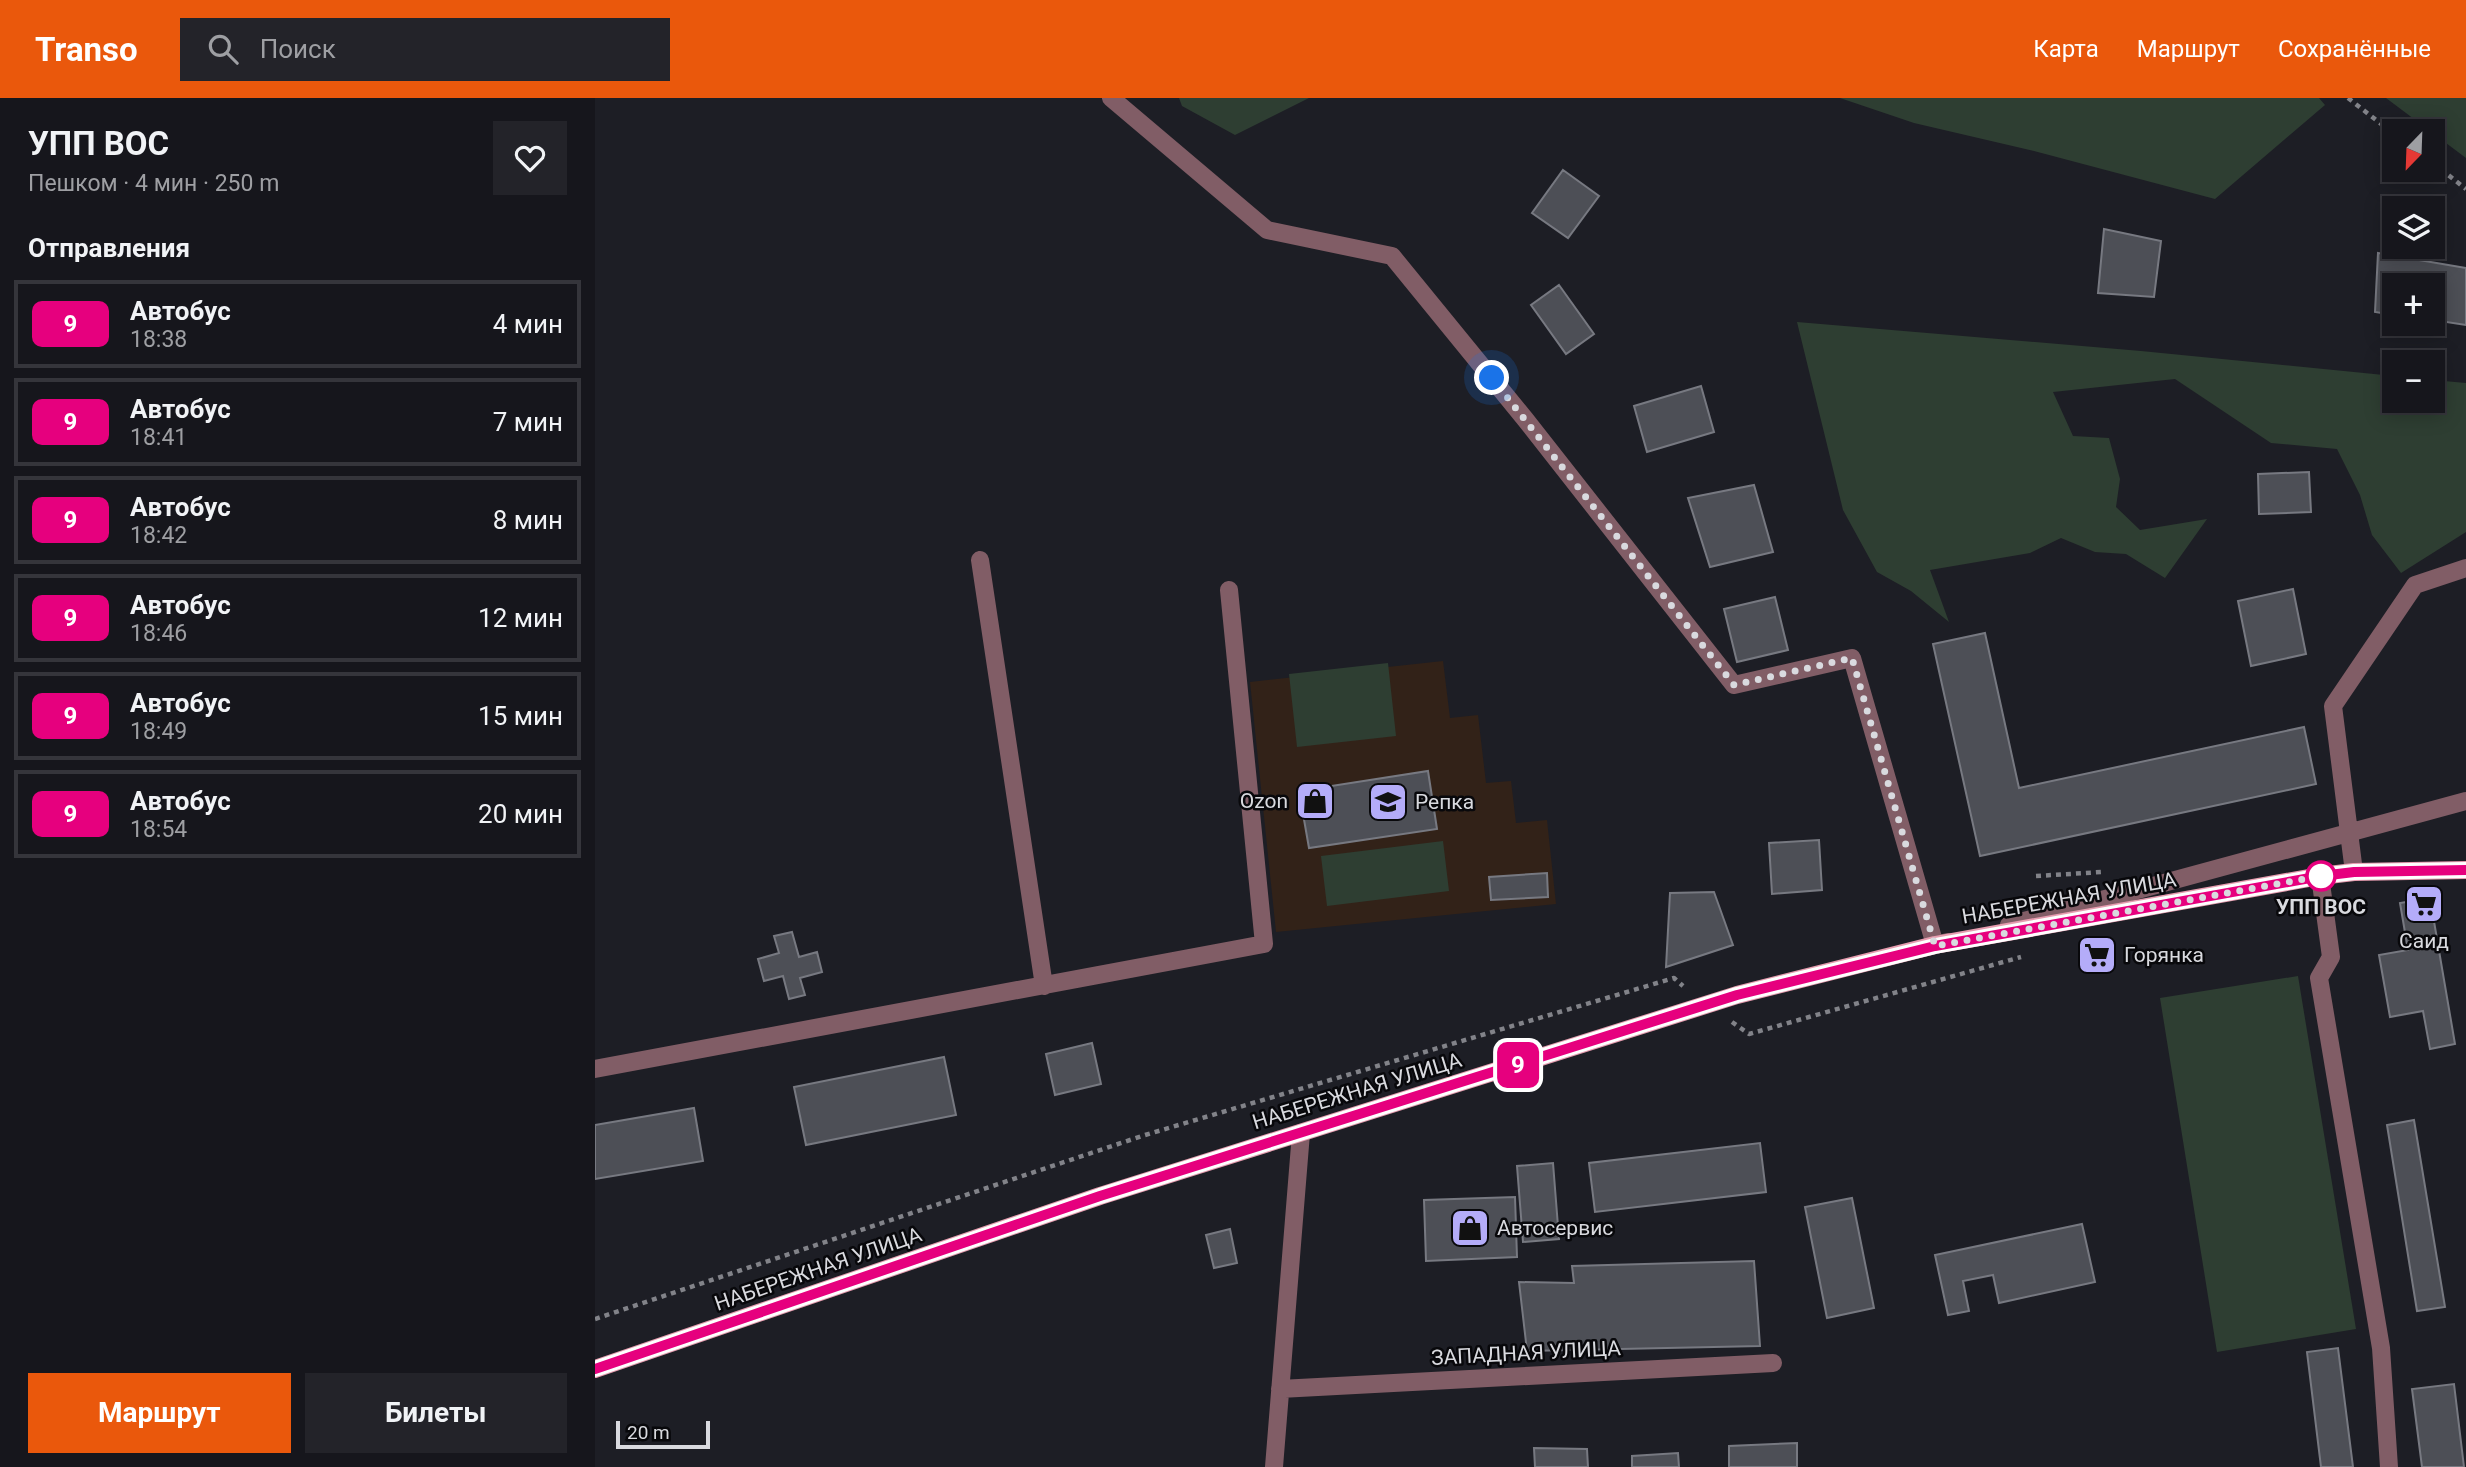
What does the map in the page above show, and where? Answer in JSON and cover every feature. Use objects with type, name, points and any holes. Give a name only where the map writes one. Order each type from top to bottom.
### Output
[{"type":"main road","name":"НАБЕРЕЖНАЯ УЛИЦА","points":[[595,1369],[1100,1196],[1737,995],[1935,946],[2321,876],[2354,872],[2466,870]]},
{"type":"street","points":[[1111,98],[1267,230],[1392,256],[1525,419],[1734,685],[1852,658],[1935,946],[2466,801]]},
{"type":"street","points":[[980,560],[1044,986]]},
{"type":"street","points":[[2354,872],[2333,706],[2415,585],[2466,568]]},
{"type":"street","points":[[595,1069],[1264,944],[1229,590]]},
{"type":"street","points":[[2321,876],[2331,957],[2319,978],[2381,1348],[2389,1467]]},
{"type":"street","points":[[1274,1467],[1301,1133]]},
{"type":"street","name":"ЗАПАДНАЯ УЛИЦА","points":[[1280,1389],[1773,1363]]},
{"type":"path","points":[[2348,98],[2382,125]]},
{"type":"path","points":[[2445,172],[2466,189]]},
{"type":"path","points":[[595,1319],[1145,1135],[1674,978]]},
{"type":"shaded area","name":"Репка","points":[[1443,661],[1450,718],[1478,715],[1486,783],[1511,781],[1516,823],[1547,820],[1556,904],[1276,932],[1250,682]]},
{"type":"green space","points":[[1179,98],[1309,98],[1235,135],[1182,106]]},
{"type":"green space","points":[[1840,98],[2319,98],[2325,105],[2215,199],[2034,151],[1914,123]]},
{"type":"green space","points":[[2386,98],[2466,98],[2466,158],[2445,142],[2445,119],[2414,119]]},
{"type":"green space","points":[[1797,322],[2382,375],[2382,413],[2445,413],[2445,381],[2466,383],[2466,532],[2401,573],[2372,535],[2360,495],[2337,449],[2271,443],[2175,379],[2053,392],[2073,436],[2109,438],[2120,479],[2116,507],[2140,530],[2207,519],[2165,578],[2126,554],[2095,552],[2061,538],[2030,553],[1930,570],[1949,622],[1911,591],[1877,572],[1843,510]]},
{"type":"green space","points":[[1388,663],[1396,736],[1297,747],[1289,674]]},
{"type":"green space","points":[[1443,841],[1449,891],[1327,906],[1321,856]]},
{"type":"green space","points":[[2298,976],[2356,1329],[2217,1352],[2160,998]]},
{"type":"building","points":[[1563,170],[1599,196],[1568,238],[1532,213]]},
{"type":"building","points":[[2104,229],[2161,241],[2154,297],[2098,293]]},
{"type":"building","points":[[2378,253],[2382,254],[2382,259],[2413,259],[2466,268],[2466,325],[2445,322],[2445,273],[2382,273],[2382,313],[2375,312]]},
{"type":"building","points":[[1559,285],[1594,334],[1566,354],[1531,305]]},
{"type":"building","points":[[1701,386],[1714,432],[1647,452],[1634,406]]},
{"type":"building","points":[[2309,472],[2311,512],[2259,514],[2258,474]]},
{"type":"building","points":[[1754,485],[1773,552],[1710,567],[1688,498]]},
{"type":"building","points":[[2293,589],[2306,654],[2251,666],[2238,601]]},
{"type":"building","points":[[1775,597],[1788,650],[1737,662],[1724,609]]},
{"type":"building","points":[[1985,633],[2019,788],[2304,727],[2316,784],[1980,856],[1933,644]]},
{"type":"building","points":[[1428,771],[1437,829],[1309,848],[1299,791]]},
{"type":"building","points":[[1819,840],[1822,890],[1772,894],[1769,843]]},
{"type":"building","points":[[1547,873],[1548,897],[1491,900],[1489,877]]},
{"type":"building","points":[[1714,892],[1733,945],[1666,967],[1670,893]]},
{"type":"building","name":"УПП ВОС","points":[[2430,898],[2455,1044],[2430,1049],[2423,1011],[2390,1017],[2379,955],[2408,950],[2400,903]]},
{"type":"building","points":[[792,932],[799,957],[817,952],[822,972],[800,978],[805,995],[789,999],[783,976],[764,981],[758,959],[779,953],[774,936]]},
{"type":"building","points":[[1092,1043],[1101,1084],[1055,1095],[1046,1054]]},
{"type":"building","points":[[944,1057],[956,1115],[806,1145],[794,1087]]},
{"type":"building","points":[[694,1108],[703,1161],[595,1179],[595,1125]]},
{"type":"building","points":[[2414,1120],[2445,1307],[2417,1311],[2387,1125]]},
{"type":"building","points":[[1760,1143],[1766,1192],[1595,1212],[1589,1163]]},
{"type":"building","points":[[1553,1163],[1559,1239],[1523,1242],[1517,1166]]},
{"type":"building","name":"Автосервис","points":[[1515,1197],[1517,1257],[1426,1261],[1424,1200]]},
{"type":"building","points":[[1852,1198],[1874,1308],[1827,1318],[1805,1207]]},
{"type":"building","points":[[2082,1224],[2095,1282],[1999,1303],[1993,1275],[1963,1281],[1969,1311],[1948,1315],[1935,1255]]},
{"type":"building","points":[[1230,1229],[1237,1263],[1214,1268],[1206,1235]]},
{"type":"building","points":[[1754,1261],[1760,1346],[1527,1351],[1519,1282],[1574,1283],[1572,1266]]},
{"type":"building","points":[[2338,1348],[2353,1467],[2321,1467],[2307,1352]]},
{"type":"building","points":[[2454,1384],[2464,1467],[2422,1467],[2412,1389]]},
{"type":"building","points":[[1797,1443],[1797,1467],[1729,1467],[1729,1446]]},
{"type":"building","points":[[1534,1448],[1587,1449],[1588,1467],[1535,1467]]},
{"type":"building","points":[[1678,1453],[1679,1467],[1632,1467],[1632,1456]]},
{"type":"bus line","name":"9","points":[[595,1369],[1100,1196],[1737,995],[1935,946],[2321,876],[2354,872],[2466,870]]},
{"type":"place","name":"Ozon","points":[[1315,801]]},
{"type":"place","name":"Репка","points":[[1388,802]]},
{"type":"place","name":"УПП ВОС","points":[[2321,876]]},
{"type":"place","name":"Саид","points":[[2424,904]]},
{"type":"place","name":"Горянка","points":[[2097,955]]},
{"type":"place","name":"Автосервис","points":[[1470,1228]]},
{"type":"route","points":[[1492,378],[1734,685],[1852,658],[1935,946],[2321,876]]}]
